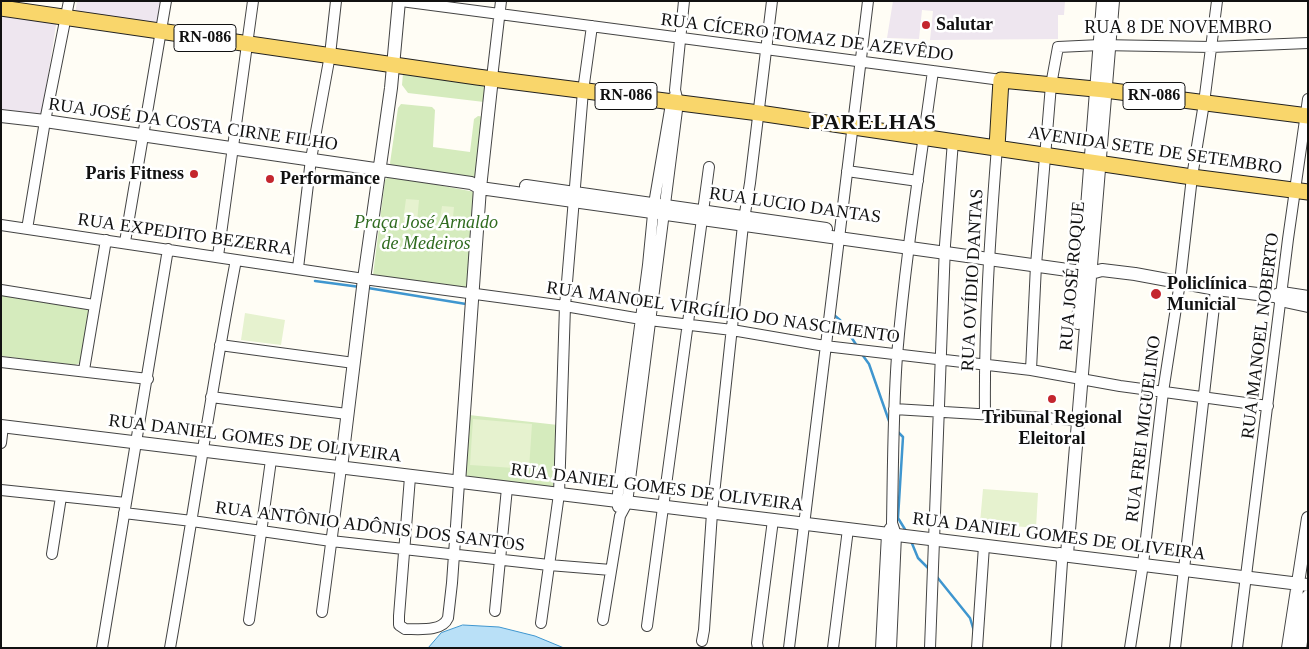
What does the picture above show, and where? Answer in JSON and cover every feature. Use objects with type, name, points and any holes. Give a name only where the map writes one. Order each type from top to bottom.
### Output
[{"type":"main road","name":"RN-086","points":[[1,8],[584,91],[675,98],[759,113],[997,147]]},
{"type":"main road","name":"RN-086","points":[[1000,80],[1101,90],[1307,116]]},
{"type":"main road","points":[[997,147],[1000,80]]},
{"type":"main road","name":"AVENIDA SETE DE SETEMBRO","points":[[997,147],[1046,156],[1302,191]]},
{"type":"street","points":[[27,228],[45,121],[69,1]]},
{"type":"street","points":[[125,242],[166,1]]},
{"type":"street","points":[[218,256],[253,1]]},
{"type":"street","points":[[298,268],[311,159],[330,54],[336,1]]},
{"type":"street","points":[[322,612],[400,1]]},
{"type":"street","name":"RUA CÍCERO TOMAZ DE AZEVÊDO","points":[[400,1],[467,5],[499,14],[1000,80]]},
{"type":"street","points":[[410,477],[399,616],[399,625],[405,630],[440,626],[448,618],[473,294],[477,184],[501,1]]},
{"type":"street","points":[[602,620],[622,502],[675,98],[684,1]]},
{"type":"street","points":[[702,641],[712,513],[743,221],[750,183],[772,1]]},
{"type":"street","points":[[789,648],[868,1]]},
{"type":"street","name":"RUA JOSÉ ROQUE","points":[[1063,556],[1074,420],[1090,268],[1090,224],[1104,45],[1103,1]]},
{"type":"street","name":"RUA JOSÉ ROQUE","points":[[1104,45],[1113,1]]},
{"type":"street","name":"RUA FREI MIGUELINO","points":[[1130,648],[1143,564],[1192,177],[1217,1]]},
{"type":"street","points":[[541,622],[559,494],[565,306],[584,91],[592,26]]},
{"type":"street","name":"RUA 8 DE NOVEMBRO","points":[[1051,85],[1058,47],[1308,43]]},
{"type":"street","points":[[891,648],[894,409],[897,355],[933,71]]},
{"type":"street","points":[[1031,370],[1036,261],[1051,85]]},
{"type":"street","name":"RUA MANOEL NOBERTO","points":[[1237,648],[1268,406],[1279,297],[1302,191],[1308,99]]},
{"type":"street","name":"RUA JOSÉ DA COSTA CIRNE FILHO","points":[[1,116],[477,184]]},
{"type":"street","points":[[930,648],[945,249],[953,141]]},
{"type":"street","name":"RUA OVÍDIO DANTAS","points":[[985,414],[984,365],[989,255],[997,147]]},
{"type":"street","points":[[647,626],[709,168]]},
{"type":"street","points":[[847,171],[918,181]]},
{"type":"street","name":"RUA LUCIO DANTAS","points":[[477,184],[1090,268],[1216,289],[1279,297],[1308,297]]},
{"type":"street","name":"RUA EXPEDITO BEZERRA","points":[[1,225],[364,279]]},
{"type":"street","points":[[84,370],[106,240]]},
{"type":"street","points":[[102,648],[168,249]]},
{"type":"street","points":[[170,648],[220,345],[236,260]]},
{"type":"street","name":"RUA MANOEL VIRGÍLIO DO NASCIMENTO","points":[[364,279],[732,330],[825,346],[1031,370],[1078,378]]},
{"type":"street","points":[[1175,648],[1216,289]]},
{"type":"street","points":[[1,290],[94,305]]},
{"type":"street","name":"RUA LUCIO DANTAS","points":[[1279,297],[1308,306]]},
{"type":"street","points":[[220,345],[354,363]]},
{"type":"street","points":[[1,362],[84,370],[148,379]]},
{"type":"street","points":[[1078,378],[1203,398],[1268,406]]},
{"type":"street","points":[[212,397],[347,414]]},
{"type":"street","points":[[894,409],[1074,420]]},
{"type":"street","points":[[1,443],[2,426]]},
{"type":"street","name":"RUA DANIEL GOMES DE OLIVEIRA","points":[[2,426],[848,529],[892,530],[935,540],[1303,584]]},
{"type":"street","points":[[249,620],[270,460]]},
{"type":"street","points":[[495,611],[507,488]]},
{"type":"street","name":"RUA ANTÔNIO ADÔNIS DOS SANTOS","points":[[1,490],[61,497],[192,521],[331,541],[611,570]]},
{"type":"street","points":[[52,554],[61,497]]},
{"type":"street","points":[[1288,648],[1303,584],[1308,518]]},
{"type":"street","points":[[758,645],[773,520]]},
{"type":"street","points":[[833,648],[848,529]]},
{"type":"street","points":[[881,648],[892,530]]},
{"type":"street","points":[[977,648],[984,546]]},
{"type":"street","points":[[1056,648],[1063,556]]},
{"type":"street","points":[[1300,648],[1308,596]]},
{"type":"shaded area","points":[[77,1],[163,1],[160,26],[75,14]]},
{"type":"shaded area","points":[[893,1],[1065,1],[1064,15],[1058,15],[1058,39],[930,40],[933,11],[922,10],[919,39],[887,38]]},
{"type":"shaded area","points":[[1,12],[57,19],[42,114],[1,109]]},
{"type":"green space","points":[[403,73],[488,83],[484,102],[408,93],[402,85]]},
{"type":"green space","points":[[401,104],[432,107],[435,110],[433,147],[470,152],[474,119],[478,116],[485,117],[477,178],[391,166],[398,108]]},
{"type":"green space","name":"Praça José Arnaldo de Medeiros","points":[[388,177],[475,192],[468,291],[377,279],[373,275],[385,180]]},
{"type":"green space","points":[[406,199],[419,200],[417,222],[403,221]]},
{"type":"green space","points":[[442,206],[454,207],[452,227],[439,226]]},
{"type":"green space","points":[[1,294],[89,307],[92,310],[83,362],[75,365],[1,356]]},
{"type":"green space","points":[[245,313],[285,320],[281,345],[241,340]]},
{"type":"green space","points":[[469,415],[558,425],[553,489],[469,480],[466,475]]},
{"type":"green space","points":[[473,419],[532,424],[529,469],[470,465]]},
{"type":"green space","points":[[983,489],[1038,493],[1036,528],[980,523]]},
{"type":"water","points":[[463,625],[499,627],[535,636],[564,648],[428,648],[441,633]]},
{"type":"waterway","points":[[315,281],[360,287]]},
{"type":"waterway","points":[[368,288],[466,304]]},
{"type":"waterway","points":[[834,315],[840,320],[857,346]]},
{"type":"waterway","points":[[861,353],[869,364],[889,421]]},
{"type":"waterway","points":[[897,431],[903,437],[898,518],[906,531]]},
{"type":"waterway","points":[[911,541],[918,558],[929,569]]},
{"type":"waterway","points":[[937,577],[970,618],[974,631]]},
{"type":"place","name":"Salutar","points":[[926,25]]},
{"type":"place","name":"Paris Fitness","points":[[194,174]]},
{"type":"place","name":"Performance","points":[[270,179]]},
{"type":"place","name":"Policlínica Municial","points":[[1156,294]]},
{"type":"place","name":"Tribunal Regional Eleitoral","points":[[1052,399]]},
{"type":"district","name":"PARELHAS","points":[[874,123]]}]
